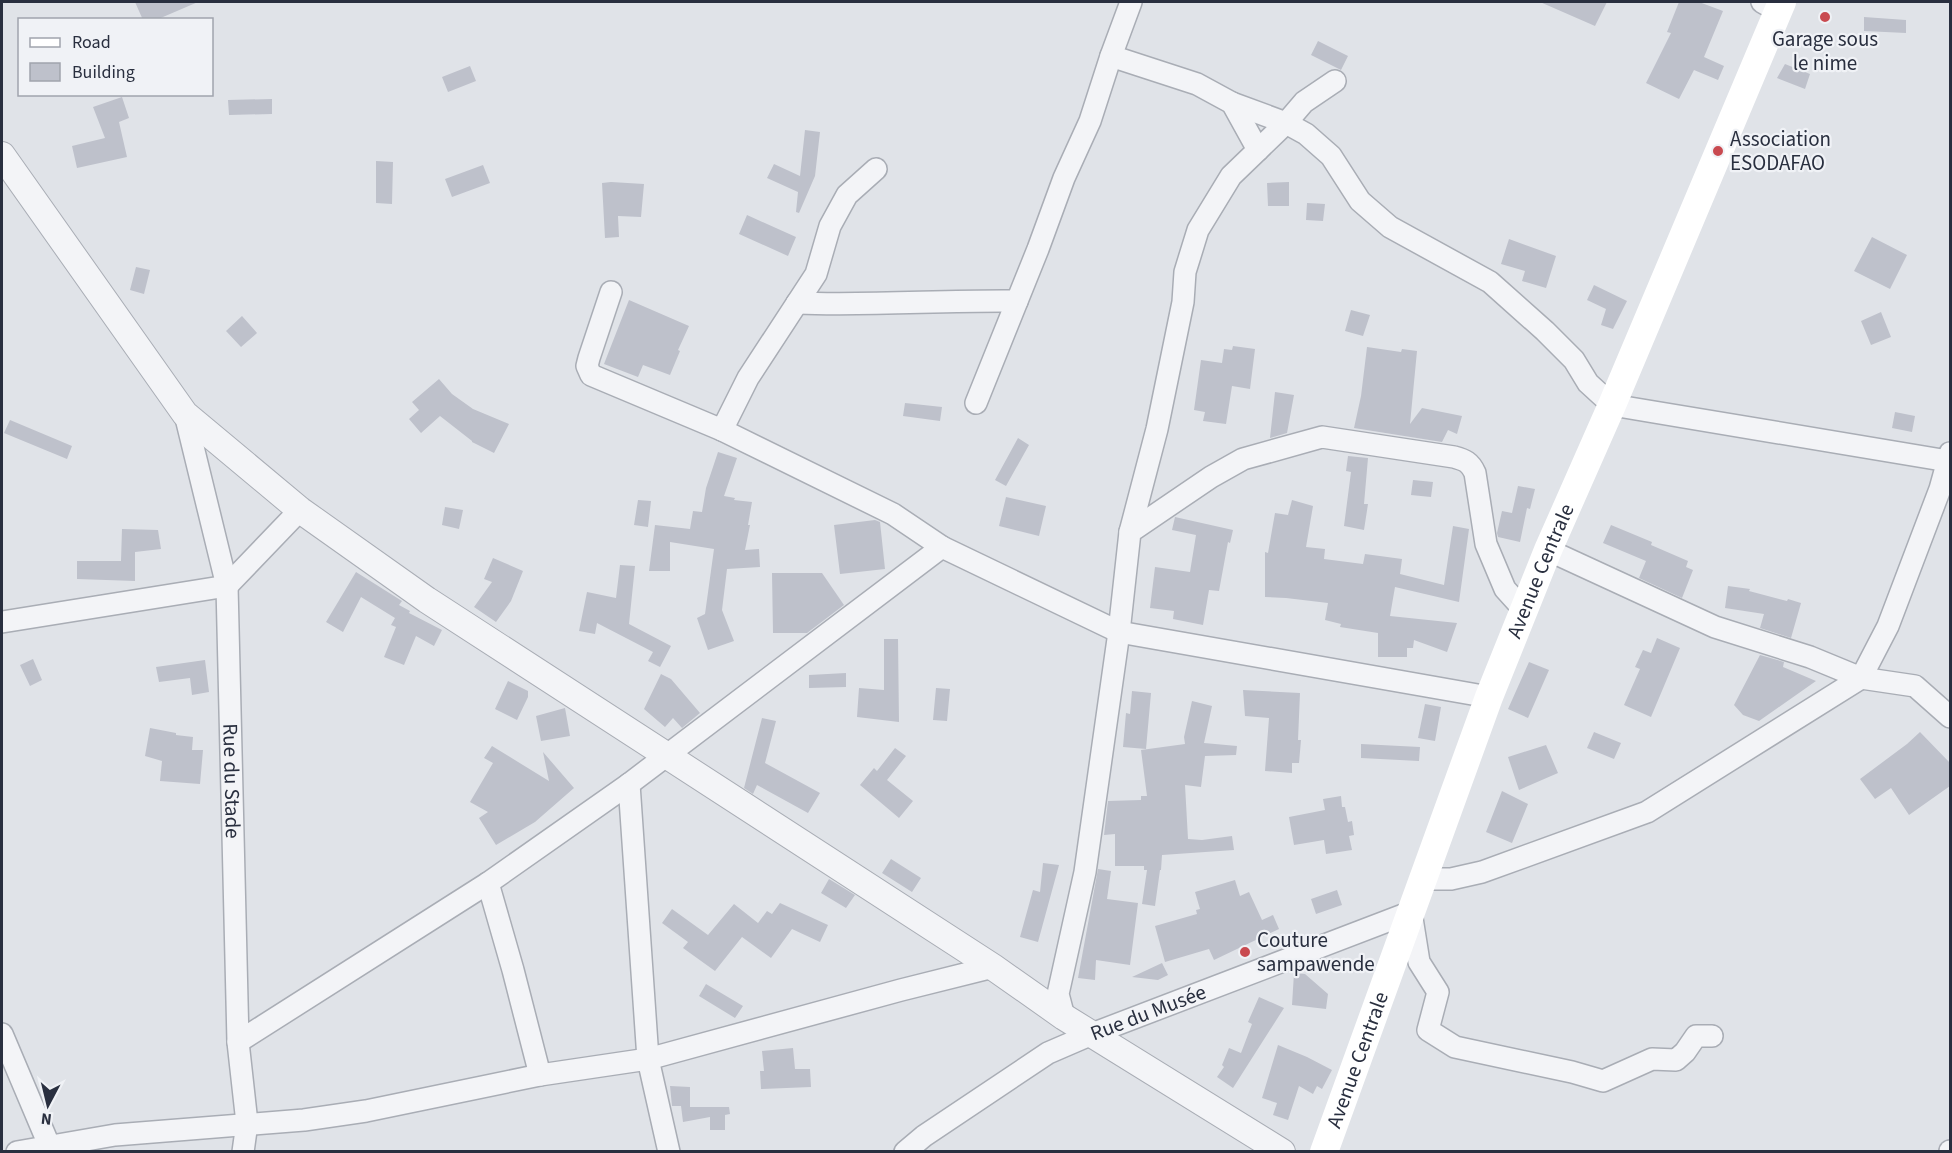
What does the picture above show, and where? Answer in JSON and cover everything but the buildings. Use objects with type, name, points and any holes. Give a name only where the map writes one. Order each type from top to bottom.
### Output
[{"type":"main road","name":"Avenue Centrale","points":[[1324,1152],[1489,697],[1548,550],[1612,405],[1774,5]]},
{"type":"street","points":[[976,404],[1064,178],[1090,121],[1131,2]]},
{"type":"street","points":[[1111,56],[1197,84],[1232,103],[1286,123],[1306,134],[1331,156],[1360,201],[1390,227],[1490,282],[1545,330],[1574,360],[1588,383],[1612,405],[1949,457],[1940,489],[1888,626],[1861,678],[1647,812],[1482,872],[1451,879],[1422,879]]},
{"type":"street","points":[[1064,1017],[1058,994],[1085,872],[1119,632],[1130,532],[1157,429],[1183,302],[1185,272],[1198,230],[1231,176],[1286,123],[1304,102],[1335,81]]},
{"type":"street","points":[[1232,103],[1258,150]]},
{"type":"street","points":[[2,154],[185,414],[300,510],[427,600],[993,967],[1064,1017],[1282,1152]]},
{"type":"street","points":[[722,430],[748,378],[816,274],[830,226],[847,195],[876,169]]},
{"type":"street","points":[[611,292],[589,358],[588,371],[598,378],[722,430],[893,514],[942,547],[1119,632],[1489,697]]},
{"type":"street","points":[[797,303],[849,305],[945,300],[1017,301]]},
{"type":"street","name":"Rue du Stade","points":[[185,414],[227,586],[238,1042],[247,1123],[243,1152]]},
{"type":"street","points":[[1130,532],[1211,477],[1243,459],[1322,437],[1454,457],[1465,460],[1475,473],[1486,544],[1505,589],[1524,610]]},
{"type":"street","points":[[2,622],[227,586],[300,510]]},
{"type":"street","points":[[238,1042],[488,883],[629,784],[942,547]]},
{"type":"street","points":[[1548,550],[1714,627],[1810,657],[1861,678],[1915,686],[1950,717]]},
{"type":"street","points":[[629,784],[648,1059],[669,1152]]},
{"type":"street","points":[[488,883],[540,1075]]},
{"type":"street","points":[[1410,912],[1419,962],[1438,993],[1428,1030],[1455,1047],[1572,1072],[1603,1081],[1652,1059],[1676,1060],[1696,1036],[1712,1036]]},
{"type":"street","name":"Rue du Musée","points":[[905,1152],[924,1136],[1048,1053],[1410,912]]},
{"type":"street","points":[[16,1152],[115,1135],[304,1120],[366,1111],[540,1075],[648,1059],[993,967]]},
{"type":"street","points":[[2,1034],[49,1145]]},
{"type":"place","name":"Garage sous le nime","points":[[1825,17]]},
{"type":"place","name":"Association ESODAFAO","points":[[1718,151]]},
{"type":"place","name":"Couture sampawende","points":[[1245,952]]}]
